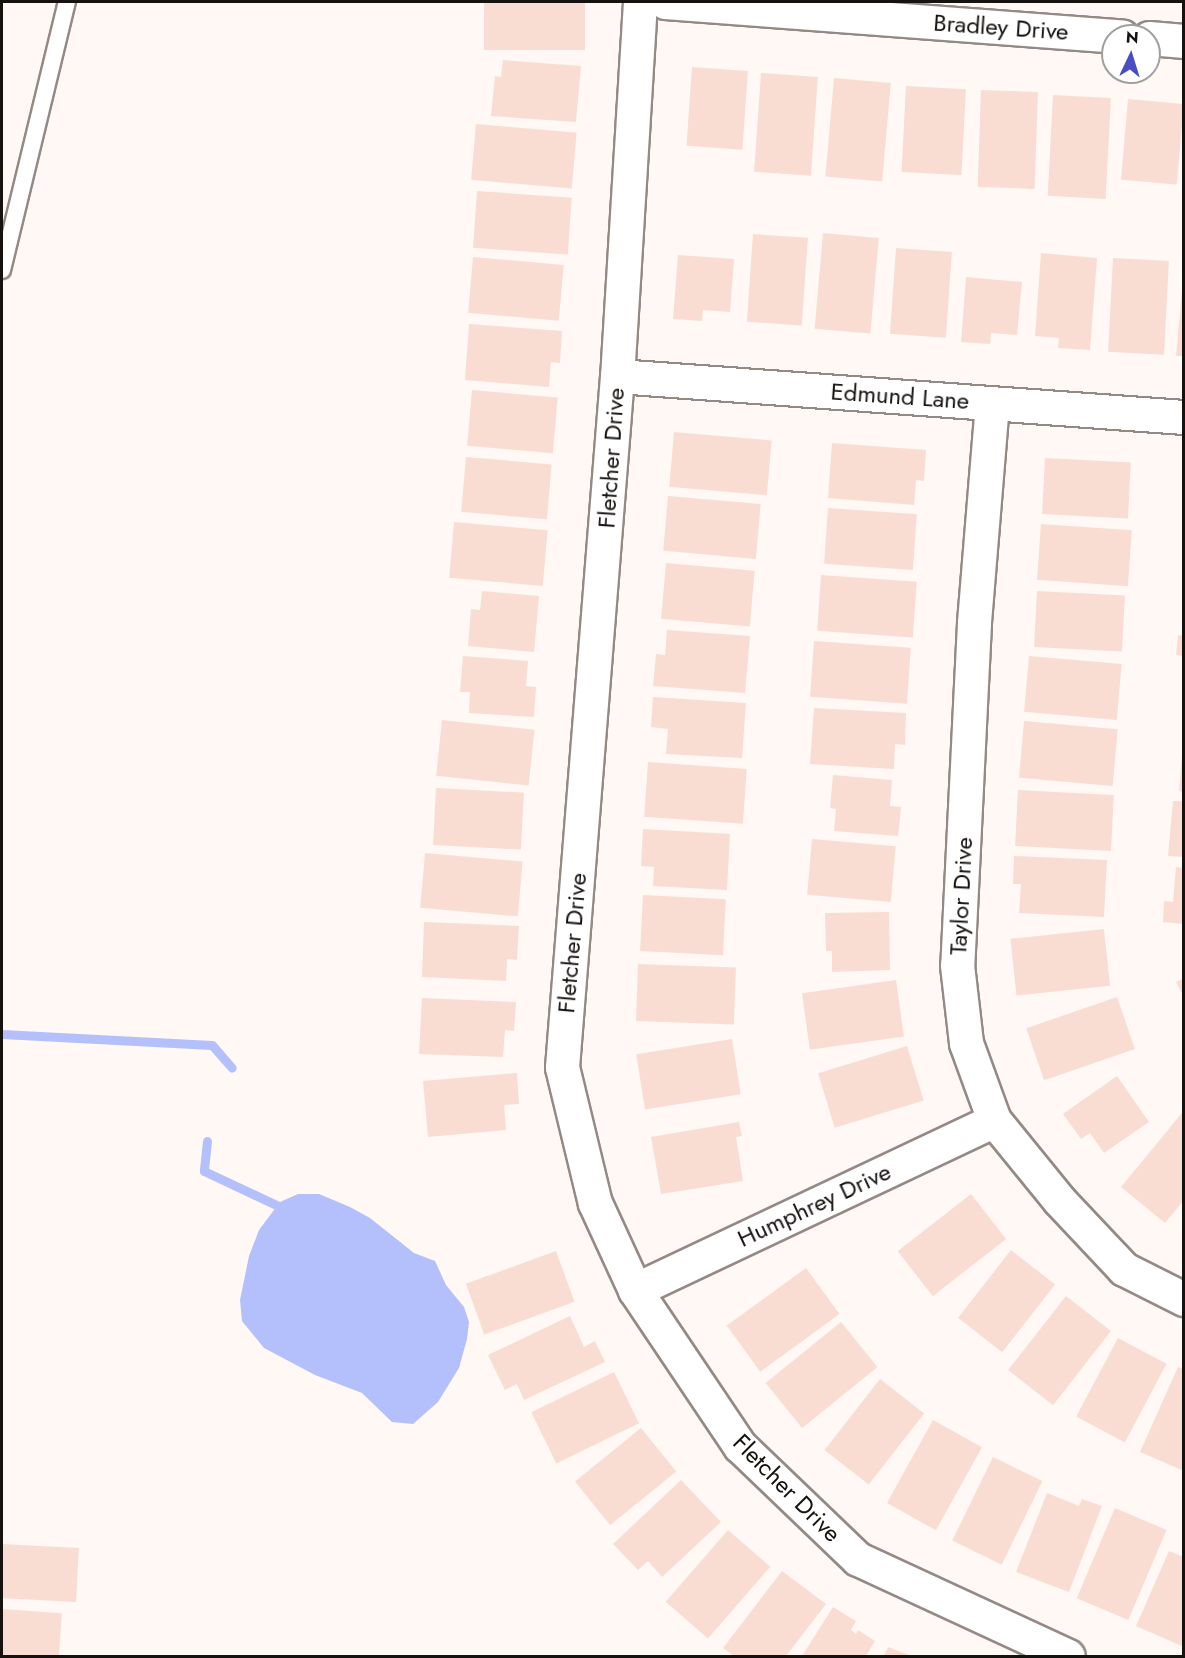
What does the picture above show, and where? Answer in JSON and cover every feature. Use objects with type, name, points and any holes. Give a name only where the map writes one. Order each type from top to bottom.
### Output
[{"type":"street","name":"Fletcher Drive","points":[[640,2],[617,376],[562,1067],[595,1203],[635,1290],[741,1446],[858,1559],[1068,1656]]},
{"type":"street","name":"Bradley Drive","points":[[665,2],[1101,34]]},
{"type":"street","points":[[1161,39],[1184,41]]},
{"type":"street","name":"Edmund Lane","points":[[617,376],[1184,417]]},
{"type":"street","name":"Taylor Drive","points":[[992,403],[974,623],[957,965],[966,1043],[994,1120],[1059,1200],[1124,1269],[1184,1299]]},
{"type":"street","name":"Humphrey Drive","points":[[635,1290],[994,1120]]},
{"type":"lane","points":[[2,270],[68,2]]},
{"type":"water","points":[[298,1194],[319,1194],[350,1207],[370,1218],[414,1253],[435,1261],[446,1285],[464,1307],[469,1322],[459,1368],[438,1402],[413,1424],[392,1422],[362,1393],[315,1375],[264,1348],[242,1321],[240,1300],[249,1256],[259,1230],[280,1202]]},
{"type":"building","points":[[484,2],[585,2],[585,50],[484,50]]},
{"type":"building","points":[[503,60],[581,66],[576,122],[491,116],[495,76],[501,77]]},
{"type":"building","points":[[692,67],[748,71],[742,150],[686,146]]},
{"type":"building","points":[[761,73],[818,77],[811,176],[754,172]]},
{"type":"building","points":[[834,78],[891,83],[882,182],[825,177]]},
{"type":"building","points":[[906,86],[966,89],[961,175],[901,172]]},
{"type":"building","points":[[981,90],[1038,92],[1035,189],[978,187]]},
{"type":"building","points":[[1053,95],[1111,98],[1106,199],[1048,196]]},
{"type":"building","points":[[1128,99],[1184,104],[1177,185],[1121,180]]},
{"type":"building","points":[[476,124],[577,133],[572,189],[471,180]]},
{"type":"building","points":[[477,191],[572,198],[568,254],[473,248]]},
{"type":"building","points":[[823,233],[879,238],[870,334],[815,329]]},
{"type":"building","points":[[753,234],[808,238],[802,326],[747,322]]},
{"type":"building","points":[[896,248],[952,252],[946,338],[890,334]]},
{"type":"building","points":[[1041,253],[1097,258],[1090,350],[1058,348],[1059,338],[1035,336]]},
{"type":"building","points":[[678,255],[734,259],[730,312],[703,310],[702,321],[673,319]]},
{"type":"building","points":[[473,257],[564,265],[559,321],[468,313]]},
{"type":"building","points":[[1113,258],[1169,261],[1164,355],[1108,352]]},
{"type":"building","points":[[966,277],[1022,282],[1017,335],[991,333],[990,344],[961,342]]},
{"type":"building","points":[[1182,291],[1184,291],[1184,356],[1176,356]]},
{"type":"building","points":[[469,324],[562,331],[560,363],[551,362],[549,387],[465,380]]},
{"type":"building","points":[[472,390],[558,397],[553,453],[467,446]]},
{"type":"building","points":[[674,432],[772,441],[767,495],[669,487]]},
{"type":"building","points":[[832,443],[926,450],[924,481],[916,480],[914,505],[828,498]]},
{"type":"building","points":[[466,457],[552,464],[547,519],[461,512]]},
{"type":"building","points":[[1045,458],[1131,463],[1128,518],[1042,514]]},
{"type":"building","points":[[668,496],[761,504],[756,559],[663,551]]},
{"type":"building","points":[[828,508],[917,514],[913,570],[824,564]]},
{"type":"building","points":[[454,522],[548,530],[543,586],[449,578]]},
{"type":"building","points":[[1041,524],[1132,530],[1128,586],[1037,580]]},
{"type":"building","points":[[666,563],[755,571],[750,627],[661,619]]},
{"type":"building","points":[[821,575],[917,582],[913,638],[817,631]]},
{"type":"building","points":[[482,591],[539,596],[534,652],[468,646],[471,609],[480,610]]},
{"type":"building","points":[[1037,591],[1125,596],[1122,652],[1034,647]]},
{"type":"building","points":[[667,630],[750,636],[745,693],[653,686],[656,654],[665,655]]},
{"type":"building","points":[[1178,635],[1184,636],[1184,656],[1176,655]]},
{"type":"building","points":[[814,641],[911,648],[907,704],[810,697]]},
{"type":"building","points":[[463,656],[528,661],[526,686],[536,687],[534,717],[469,713],[470,692],[460,692]]},
{"type":"building","points":[[1029,656],[1122,664],[1117,720],[1024,712]]},
{"type":"building","points":[[653,697],[746,703],[742,758],[666,754],[668,729],[651,727]]},
{"type":"building","points":[[814,708],[906,713],[905,745],[895,744],[894,769],[810,764]]},
{"type":"building","points":[[442,720],[534,730],[529,785],[436,776]]},
{"type":"building","points":[[1024,721],[1118,729],[1113,786],[1019,778]]},
{"type":"building","points":[[1182,755],[1184,756],[1184,792],[1179,791]]},
{"type":"building","points":[[648,762],[747,769],[743,824],[644,817]]},
{"type":"building","points":[[833,775],[892,780],[890,806],[901,807],[898,836],[834,831],[836,809],[830,808]]},
{"type":"building","points":[[436,788],[524,793],[521,850],[433,845]]},
{"type":"building","points":[[1018,790],[1114,795],[1111,851],[1015,846]]},
{"type":"building","points":[[1173,801],[1184,801],[1184,857],[1168,856]]},
{"type":"building","points":[[643,829],[730,834],[727,890],[653,886],[654,867],[641,866]]},
{"type":"building","points":[[812,839],[896,846],[891,902],[807,895]]},
{"type":"building","points":[[425,853],[523,862],[518,916],[420,908]]},
{"type":"building","points":[[1014,856],[1107,860],[1104,917],[1019,913],[1021,884],[1013,884]]},
{"type":"building","points":[[1176,867],[1184,868],[1184,924],[1163,922],[1164,901],[1173,902]]},
{"type":"building","points":[[643,895],[726,899],[723,955],[640,951]]},
{"type":"building","points":[[889,912],[890,970],[832,972],[832,951],[826,951],[825,913]]},
{"type":"building","points":[[424,922],[519,926],[517,960],[507,959],[506,981],[422,977]]},
{"type":"building","points":[[1104,929],[1110,986],[1016,996],[1011,939]]},
{"type":"building","points":[[638,964],[736,967],[734,1024],[636,1021]]},
{"type":"building","points":[[1184,978],[1184,997],[1176,982]]},
{"type":"building","points":[[896,980],[904,1036],[810,1050],[802,993]]},
{"type":"building","points":[[1117,997],[1135,1049],[1044,1080],[1026,1028]]},
{"type":"building","points":[[422,998],[516,1002],[514,1031],[505,1030],[503,1057],[419,1054]]},
{"type":"building","points":[[732,1039],[741,1094],[645,1109],[636,1054]]},
{"type":"building","points":[[907,1046],[924,1101],[835,1128],[818,1073]]},
{"type":"building","points":[[517,1073],[519,1104],[504,1105],[506,1130],[428,1137],[423,1081]]},
{"type":"building","points":[[1117,1076],[1149,1122],[1104,1153],[1090,1133],[1081,1139],[1063,1114]]},
{"type":"building","points":[[1182,1113],[1184,1200],[1165,1223],[1121,1187]]},
{"type":"building","points":[[739,1122],[742,1136],[736,1137],[743,1181],[661,1194],[651,1137]]},
{"type":"building","points":[[971,1194],[1006,1239],[933,1296],[898,1251]]},
{"type":"building","points":[[1011,1250],[1055,1284],[1002,1352],[958,1318]]},
{"type":"building","points":[[556,1251],[574,1302],[484,1335],[466,1284]]},
{"type":"building","points":[[806,1268],[840,1314],[760,1372],[727,1326]]},
{"type":"building","points":[[1066,1296],[1111,1331],[1053,1405],[1008,1370]]},
{"type":"building","points":[[570,1316],[584,1347],[595,1341],[605,1362],[524,1400],[517,1384],[505,1390],[488,1355]]},
{"type":"building","points":[[841,1322],[878,1367],[802,1428],[766,1383]]},
{"type":"building","points":[[1118,1338],[1167,1364],[1125,1442],[1076,1417]]},
{"type":"building","points":[[1178,1367],[1184,1369],[1184,1471],[1140,1452]]},
{"type":"building","points":[[614,1372],[639,1423],[556,1464],[531,1412]]},
{"type":"building","points":[[880,1379],[924,1413],[869,1484],[825,1450]]},
{"type":"building","points":[[933,1420],[982,1447],[936,1530],[887,1503]]},
{"type":"building","points":[[641,1428],[676,1472],[610,1525],[575,1481]]},
{"type":"building","points":[[993,1457],[1042,1481],[1002,1565],[952,1541]]},
{"type":"building","points":[[681,1480],[721,1522],[662,1577],[648,1561],[638,1570],[613,1544]]},
{"type":"building","points":[[1047,1493],[1079,1506],[1082,1499],[1102,1506],[1069,1592],[1016,1572]]},
{"type":"building","points":[[1115,1508],[1167,1530],[1128,1620],[1077,1598]]},
{"type":"building","points":[[728,1530],[770,1567],[708,1638],[666,1602]]},
{"type":"building","points":[[2,1544],[79,1548],[76,1602],[2,1598]]},
{"type":"building","points":[[1169,1551],[1184,1557],[1184,1647],[1136,1626]]},
{"type":"building","points":[[782,1571],[826,1604],[786,1656],[734,1656],[723,1648]]},
{"type":"building","points":[[833,1607],[856,1621],[851,1630],[856,1634],[858,1630],[875,1641],[866,1656],[802,1656]]},
{"type":"building","points":[[2,1609],[62,1613],[59,1656],[2,1656]]},
{"type":"building","points":[[888,1647],[912,1656],[884,1656]]},
{"type":"waterway","points":[[2,1034],[212,1045],[232,1068]]},
{"type":"waterway","points":[[207,1141],[204,1171],[287,1210]]}]
